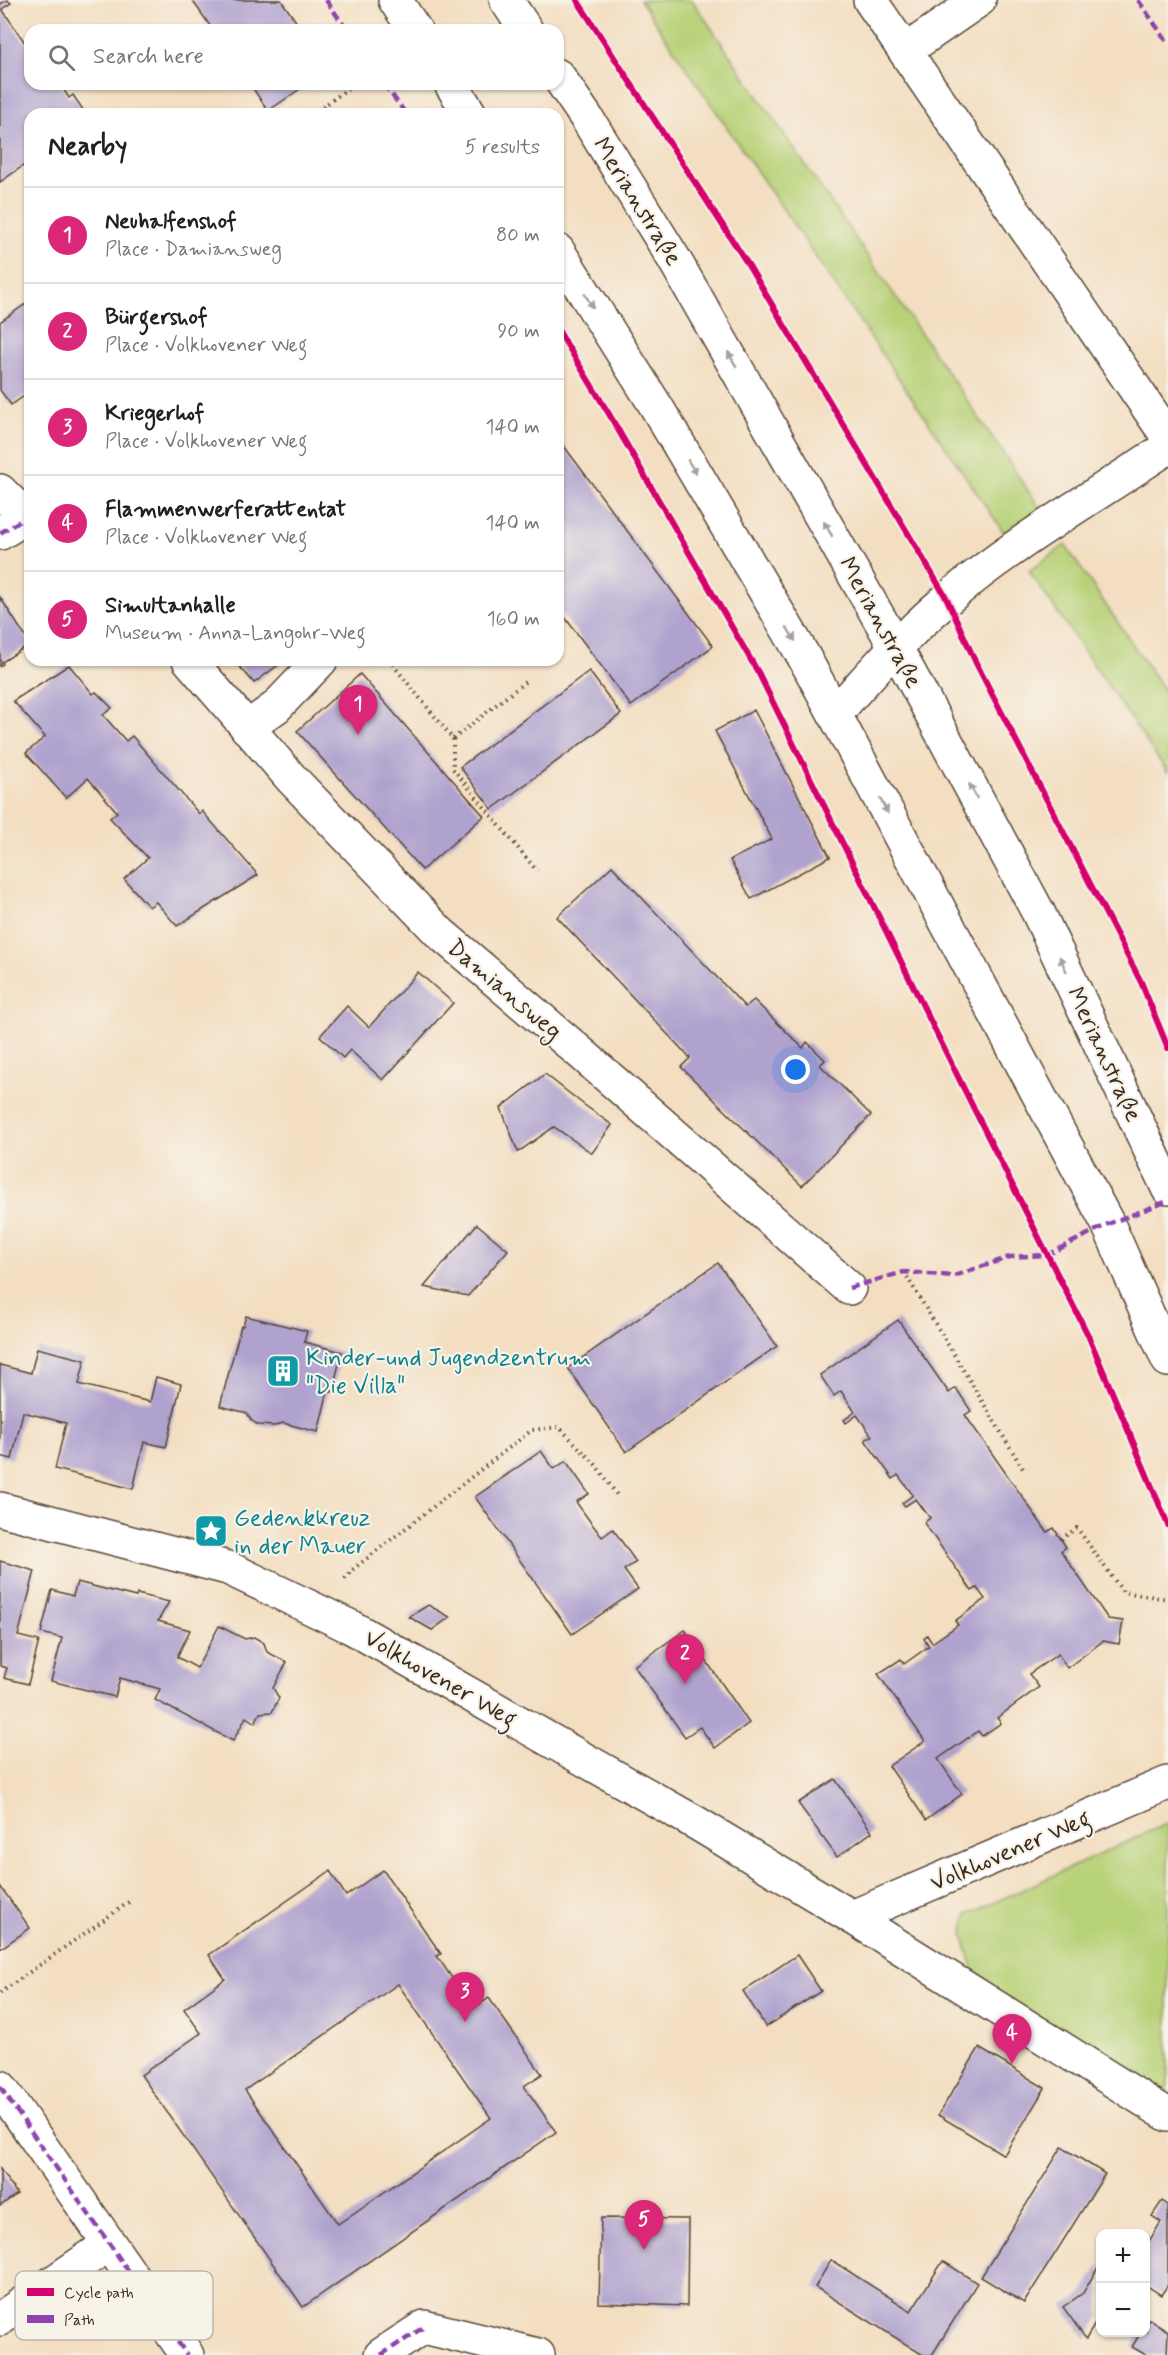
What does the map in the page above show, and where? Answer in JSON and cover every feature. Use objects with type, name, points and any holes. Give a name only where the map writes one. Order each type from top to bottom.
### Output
[{"type":"street","points":[[395,0],[411,24]]},
{"type":"street","points":[[506,0],[522,24]]},
{"type":"street","points":[[870,0],[1168,436]]},
{"type":"street","points":[[905,51],[979,0]]},
{"type":"street","name":"Merianstraße","points":[[564,85],[674,259],[895,646],[1038,912],[1168,1188]]},
{"type":"street","points":[[455,90],[466,108]]},
{"type":"street","points":[[564,261],[662,416],[804,657],[1108,1224],[1168,1360]]},
{"type":"street","points":[[834,714],[895,646],[947,599],[1014,549],[1168,447]]},
{"type":"street","points":[[0,491],[18,524]]},
{"type":"street","name":"Damiansweg","points":[[194,666],[291,778],[440,933],[849,1288]]},
{"type":"street","points":[[247,728],[276,707],[315,666]]},
{"type":"street","name":"Volkhovener Weg","points":[[0,1509],[228,1568],[351,1627],[698,1824],[852,1917],[1168,2115]]},
{"type":"street","name":"Volkhovener Weg","points":[[852,1917],[1168,1783]]},
{"type":"street","points":[[0,2087],[129,2271]]},
{"type":"street","points":[[70,2271],[110,2244]]},
{"type":"street","points":[[0,2319],[15,2309]]},
{"type":"street","points":[[381,2355],[424,2327],[538,2355]]},
{"type":"street","points":[[177,2340],[187,2355]]},
{"type":"path","points":[[321,108],[346,90]]},
{"type":"path","points":[[394,666],[453,739],[453,769],[537,871]]},
{"type":"path","points":[[453,739],[525,682]]},
{"type":"path","points":[[904,1272],[1025,1472]]},
{"type":"path","points":[[317,1611],[352,1570],[531,1430],[559,1427],[595,1464],[617,1495]]},
{"type":"path","points":[[1061,1539],[1077,1528],[1123,1592],[1168,1599]]},
{"type":"path","points":[[0,1993],[129,1902]]},
{"type":"green space","points":[[640,0],[692,0],[1005,456],[1046,517],[1011,543]]},
{"type":"green space","points":[[1065,545],[1168,696],[1168,773],[1029,571]]},
{"type":"green space","points":[[1168,1823],[1168,2094],[996,1991],[973,1968],[963,1935],[967,1915]]},
{"type":"building","points":[[7,0],[11,3],[2,9],[24,41],[24,90],[64,90],[69,98],[73,95],[82,108],[24,108],[24,165],[0,182],[0,4]]},
{"type":"building","points":[[192,0],[281,0],[298,24],[209,24]]},
{"type":"building","points":[[254,90],[298,90],[272,108],[266,108]]},
{"type":"building","points":[[24,305],[24,396],[11,405],[0,390],[0,322]]},
{"type":"building","points":[[564,446],[713,646],[631,706],[564,616]]},
{"type":"building","points":[[0,597],[24,635],[24,648],[2,662],[0,666]]},
{"type":"building","points":[[70,666],[93,694],[96,692],[112,708],[103,715],[126,741],[132,736],[199,814],[202,811],[258,875],[177,926],[156,902],[149,907],[124,879],[148,858],[110,818],[117,812],[88,778],[66,798],[26,753],[45,737],[13,701]]},
{"type":"building","points":[[239,666],[277,666],[254,683]]},
{"type":"building","points":[[589,671],[621,714],[492,809],[460,767]]},
{"type":"building","points":[[360,674],[484,816],[422,870],[297,731]]},
{"type":"building","points":[[754,710],[830,857],[751,899],[730,860],[772,839],[715,731]]},
{"type":"building","points":[[612,866],[745,1007],[754,1000],[803,1048],[807,1042],[825,1060],[820,1065],[871,1115],[802,1186],[681,1067],[690,1058],[557,917]]},
{"type":"building","points":[[418,972],[453,1003],[383,1080],[350,1050],[343,1058],[320,1036],[347,1006],[369,1027]]},
{"type":"building","points":[[545,1074],[612,1125],[592,1153],[554,1127],[518,1152],[501,1108]]},
{"type":"building","points":[[477,1224],[508,1250],[468,1296],[424,1287]]},
{"type":"building","points":[[718,1263],[777,1346],[626,1452],[568,1368]]},
{"type":"building","name":"Kinder-und Jugendzentrum \"Die Villa\"","points":[[246,1316],[307,1331],[304,1342],[342,1352],[332,1392],[328,1391],[318,1432],[283,1423],[275,1426],[258,1425],[247,1413],[220,1406],[241,1326]]},
{"type":"building","points":[[898,1320],[949,1393],[956,1388],[971,1411],[965,1415],[1047,1532],[1054,1528],[1066,1547],[1061,1551],[1108,1619],[1123,1621],[1119,1644],[1103,1641],[1067,1668],[1058,1654],[1029,1674],[1039,1687],[997,1718],[1001,1723],[982,1736],[978,1731],[938,1759],[962,1794],[926,1820],[889,1766],[925,1741],[878,1674],[901,1659],[904,1664],[929,1646],[924,1638],[927,1635],[932,1643],[958,1625],[955,1621],[985,1599],[977,1588],[972,1591],[924,1523],[930,1518],[916,1499],[905,1506],[902,1503],[913,1495],[898,1475],[893,1479],[865,1440],[872,1436],[857,1415],[846,1423],[844,1420],[855,1412],[841,1391],[834,1396],[820,1375]]},
{"type":"building","points":[[37,1348],[85,1360],[79,1384],[150,1402],[156,1377],[181,1384],[166,1447],[144,1442],[133,1489],[55,1469],[66,1423],[23,1412],[12,1459],[0,1456],[0,1365],[31,1373]]},
{"type":"building","points":[[541,1451],[554,1469],[566,1461],[589,1494],[576,1502],[602,1537],[613,1529],[636,1562],[624,1570],[638,1589],[572,1634],[475,1497]]},
{"type":"building","points":[[0,1561],[35,1571],[18,1636],[39,1641],[28,1684],[4,1678],[7,1668],[0,1666]]},
{"type":"building","points":[[77,1582],[136,1597],[137,1594],[169,1602],[158,1621],[190,1630],[177,1657],[197,1668],[219,1626],[245,1639],[254,1637],[264,1643],[267,1652],[287,1662],[273,1688],[279,1698],[272,1712],[260,1713],[255,1723],[246,1717],[233,1741],[155,1700],[160,1689],[120,1678],[115,1697],[51,1681],[62,1638],[41,1633],[52,1590],[73,1596]]},
{"type":"building","points":[[428,1605],[450,1617],[432,1630],[409,1617]]},
{"type":"building","points":[[685,1630],[749,1723],[715,1748],[700,1727],[685,1737],[634,1666]]},
{"type":"building","points":[[835,1779],[872,1832],[837,1857],[798,1803]]},
{"type":"building","points":[[383,1870],[441,1954],[437,1956],[473,2009],[489,1998],[542,2074],[524,2086],[556,2132],[303,2307],[141,2075],[201,2033],[184,2009],[225,1979],[209,1955],[330,1871],[346,1896]],"holes":[[[398,1984],[491,2118],[338,2224],[245,2090]]]},
{"type":"building","points":[[0,1886],[30,1928],[0,1949]]},
{"type":"building","points":[[797,1955],[821,1991],[766,2027],[743,1991]]},
{"type":"building","points":[[979,2048],[1045,2088],[1004,2155],[938,2115]]},
{"type":"building","points":[[1062,2147],[1105,2174],[1024,2303],[981,2277]]},
{"type":"building","points":[[0,2169],[17,2194],[0,2206]]},
{"type":"building","points":[[1162,2201],[1168,2205],[1168,2285],[1161,2295],[1150,2288],[1150,2240],[1161,2222],[1152,2216]]},
{"type":"building","points":[[601,2218],[688,2219],[687,2306],[599,2303]]},
{"type":"building","points":[[831,2260],[911,2311],[943,2261],[977,2283],[932,2355],[923,2355],[815,2287]]},
{"type":"building","points":[[1096,2271],[1096,2323],[1086,2339],[1063,2307],[1083,2293]]},
{"type":"building","points":[[1150,2320],[1168,2331],[1167,2355],[1146,2355],[1132,2347],[1138,2337],[1150,2337]]},
{"type":"marked path","points":[[326,0],[343,24]]},
{"type":"marked path","points":[[1138,0],[1168,43]]},
{"type":"marked path","points":[[388,90],[402,108]]},
{"type":"marked path","points":[[0,533],[24,519]]},
{"type":"marked path","points":[[849,1288],[904,1272],[954,1276],[1010,1257],[1047,1255],[1108,1224],[1168,1201]]},
{"type":"marked path","points":[[0,2087],[128,2271]]},
{"type":"marked path","points":[[381,2355],[424,2327]]},
{"type":"marked path","points":[[177,2340],[187,2355]]},
{"type":"cycle path","points":[[577,0],[749,266],[947,599],[976,663],[1141,982],[1168,1048]]},
{"type":"cycle path","points":[[564,340],[759,674],[1088,1335],[1168,1525]]},
{"type":"place","name":"Neuhalfenshof","points":[[358,735]]},
{"type":"place","name":"Kinder-und Jugendzentrum \"Die Villa\"","points":[[283,1371]]},
{"type":"place","name":"Gedenkkreuz in der Mauer","points":[[211,1531]]},
{"type":"place","name":"Bürgershof","points":[[685,1684]]},
{"type":"place","name":"Kriegerhof","points":[[465,2022]]},
{"type":"place","name":"Flammenwerferattentat","points":[[1012,2064]]},
{"type":"place","name":"Simultanhalle","points":[[644,2250]]}]
